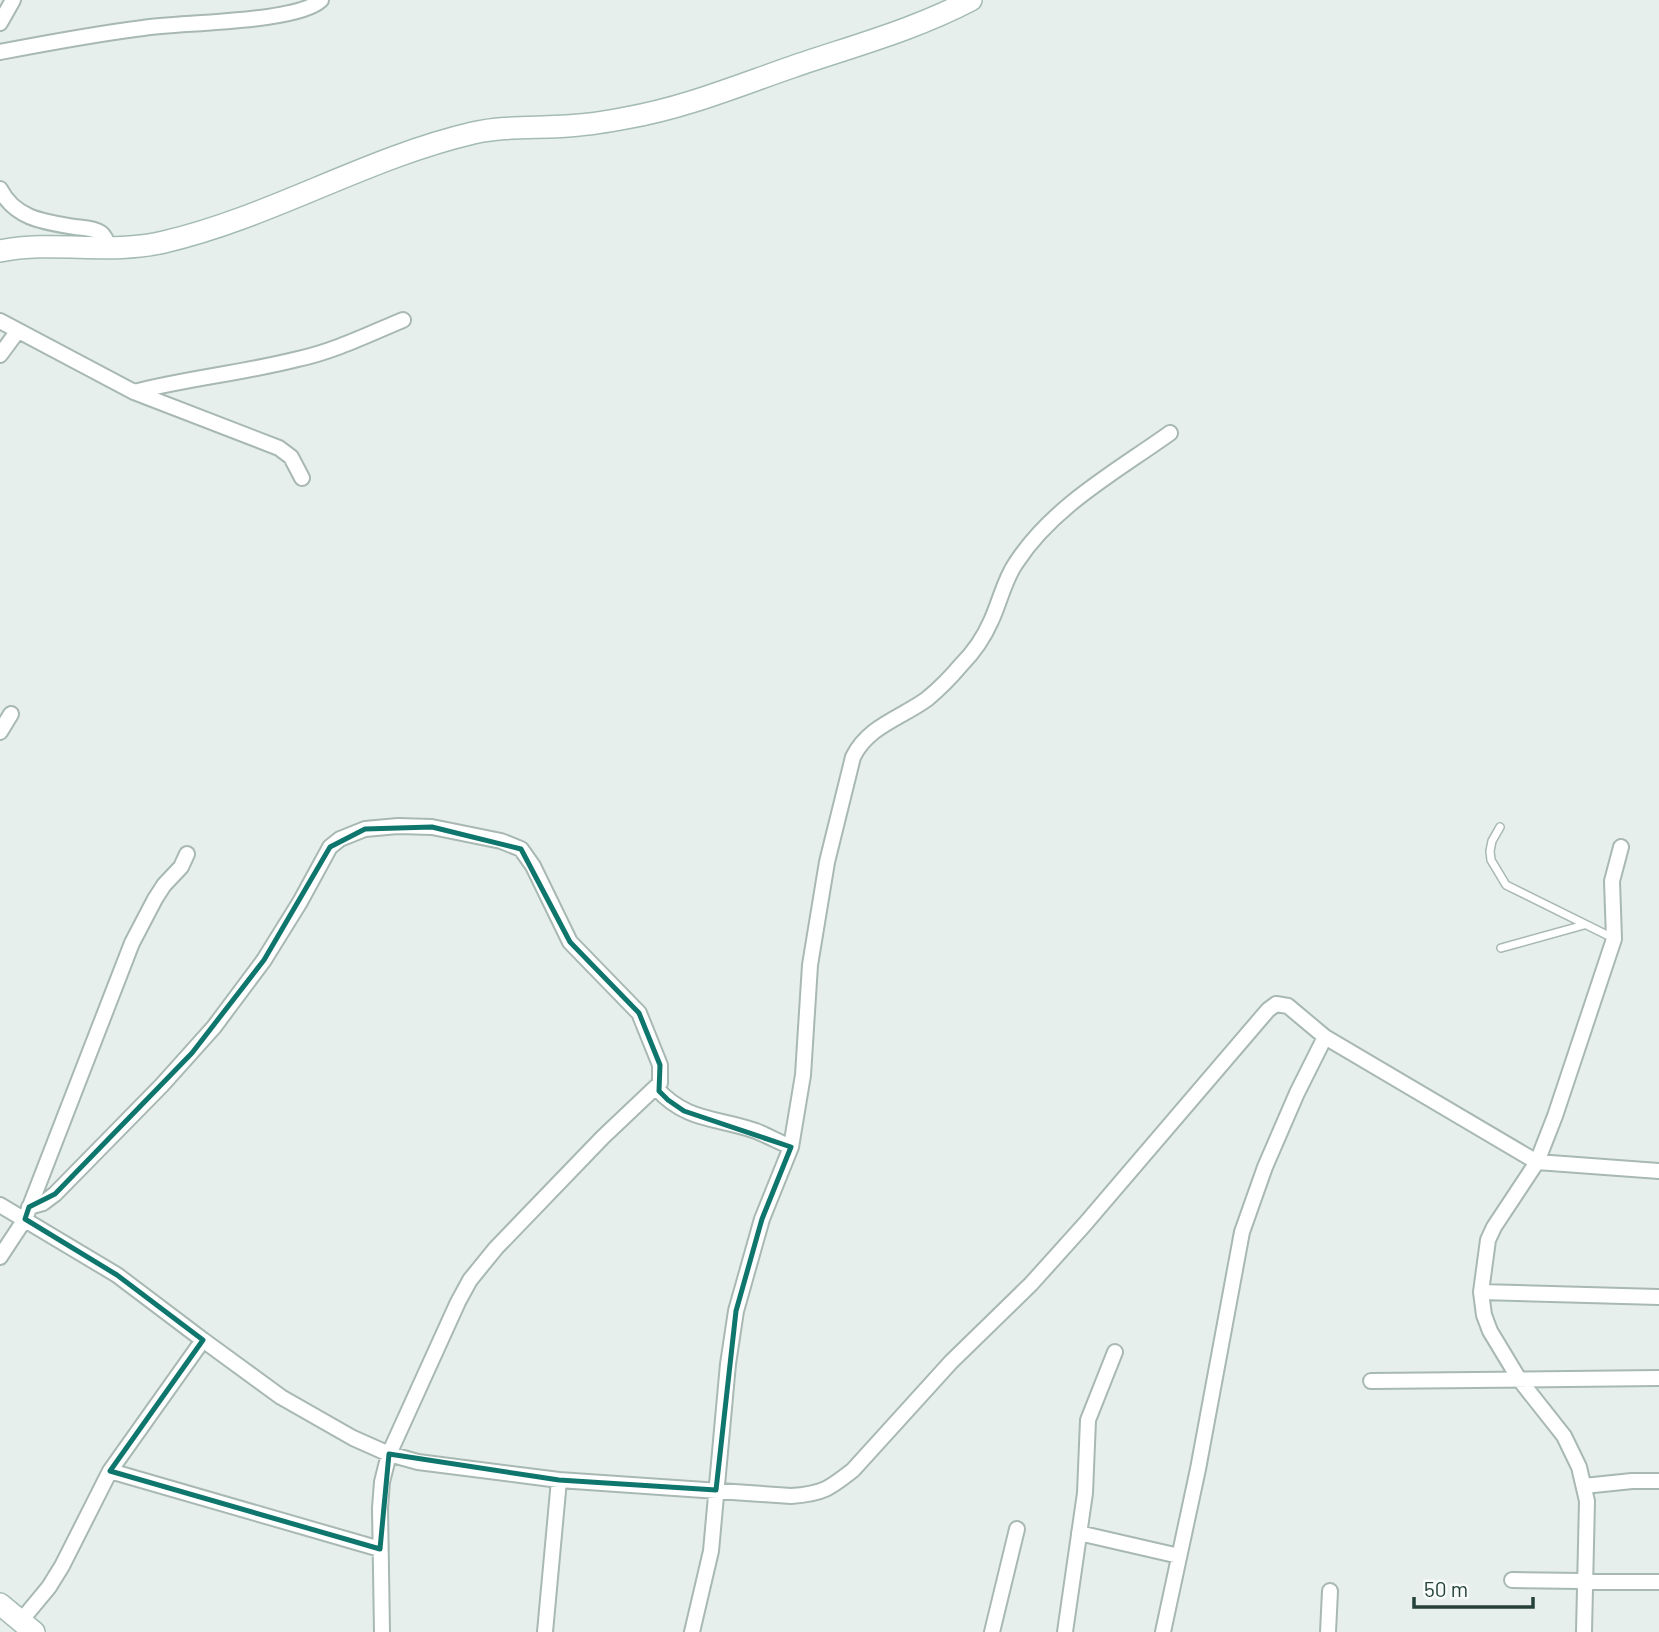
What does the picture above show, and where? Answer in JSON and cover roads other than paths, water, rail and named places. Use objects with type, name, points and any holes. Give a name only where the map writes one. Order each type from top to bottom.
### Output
[{"type":"street","points":[[0,23],[13,0]]},
{"type":"street","points":[[0,52],[146,27],[280,15],[305,10],[321,0]]},
{"type":"street","points":[[0,251],[20,248],[109,248],[146,245],[181,237],[304,194],[405,152],[471,133],[578,125],[628,118],[693,103],[926,22],[971,0]]},
{"type":"street","points":[[0,189],[12,207],[23,213],[53,223],[94,230],[106,238],[109,248]]},
{"type":"street","points":[[134,392],[192,378],[300,359],[335,349],[403,320]]},
{"type":"street","points":[[0,322],[134,392],[279,448],[291,457],[302,478]]},
{"type":"street","points":[[0,355],[18,332]]},
{"type":"street","points":[[692,1632],[711,1551],[728,1364],[736,1311],[762,1219],[791,1147],[803,1075],[810,965],[827,862],[853,757],[858,746],[875,730],[926,699],[963,664],[976,648],[991,621],[1015,564],[1050,522],[1170,433]]},
{"type":"street","points":[[0,732],[11,714]]},
{"type":"street","points":[[27,1213],[55,1194],[192,1053],[264,960],[330,847],[351,833],[398,826],[432,827],[501,841],[521,849],[533,866],[570,942],[639,1013],[660,1065],[660,1083],[603,1137],[496,1248],[470,1280],[389,1454],[381,1493],[382,1632]]},
{"type":"street","points":[[1584,1632],[1587,1501],[1576,1459],[1564,1436],[1519,1379],[1490,1331],[1484,1315],[1481,1292],[1484,1257],[1490,1235],[1537,1163],[1614,939],[1612,881],[1621,847]]},
{"type":"street","points":[[0,1256],[27,1213],[132,943],[160,892],[181,867],[187,854]]},
{"type":"street","points":[[0,1205],[27,1213],[117,1275],[281,1397],[353,1438],[389,1454],[418,1462],[559,1480],[791,1496],[816,1495],[853,1471],[951,1362],[1031,1284],[1276,1004],[1288,1006],[1325,1037],[1537,1163],[1659,1171]]},
{"type":"street","points":[[1163,1632],[1230,1300],[1241,1232],[1265,1167],[1325,1037]]},
{"type":"street","points":[[656,1088],[667,1100],[684,1111],[755,1131],[791,1147]]},
{"type":"street","points":[[1481,1292],[1659,1297]]},
{"type":"street","points":[[0,1604],[27,1627],[62,1566],[110,1471],[203,1340]]},
{"type":"street","points":[[1065,1632],[1087,1465],[1087,1420],[1115,1352]]},
{"type":"street","points":[[1371,1381],[1659,1378]]},
{"type":"street","points":[[110,1471],[380,1549]]},
{"type":"street","points":[[545,1632],[559,1480]]},
{"type":"street","points":[[1584,1486],[1659,1481]]},
{"type":"street","points":[[992,1632],[1017,1529]]},
{"type":"street","points":[[1079,1533],[1179,1556]]},
{"type":"street","points":[[1512,1580],[1659,1582]]},
{"type":"street","points":[[1328,1632],[1330,1591]]},
{"type":"lane","points":[[1500,827],[1490,851],[1491,860],[1506,885],[1614,939]]},
{"type":"lane","points":[[1502,948],[1585,925]]}]
